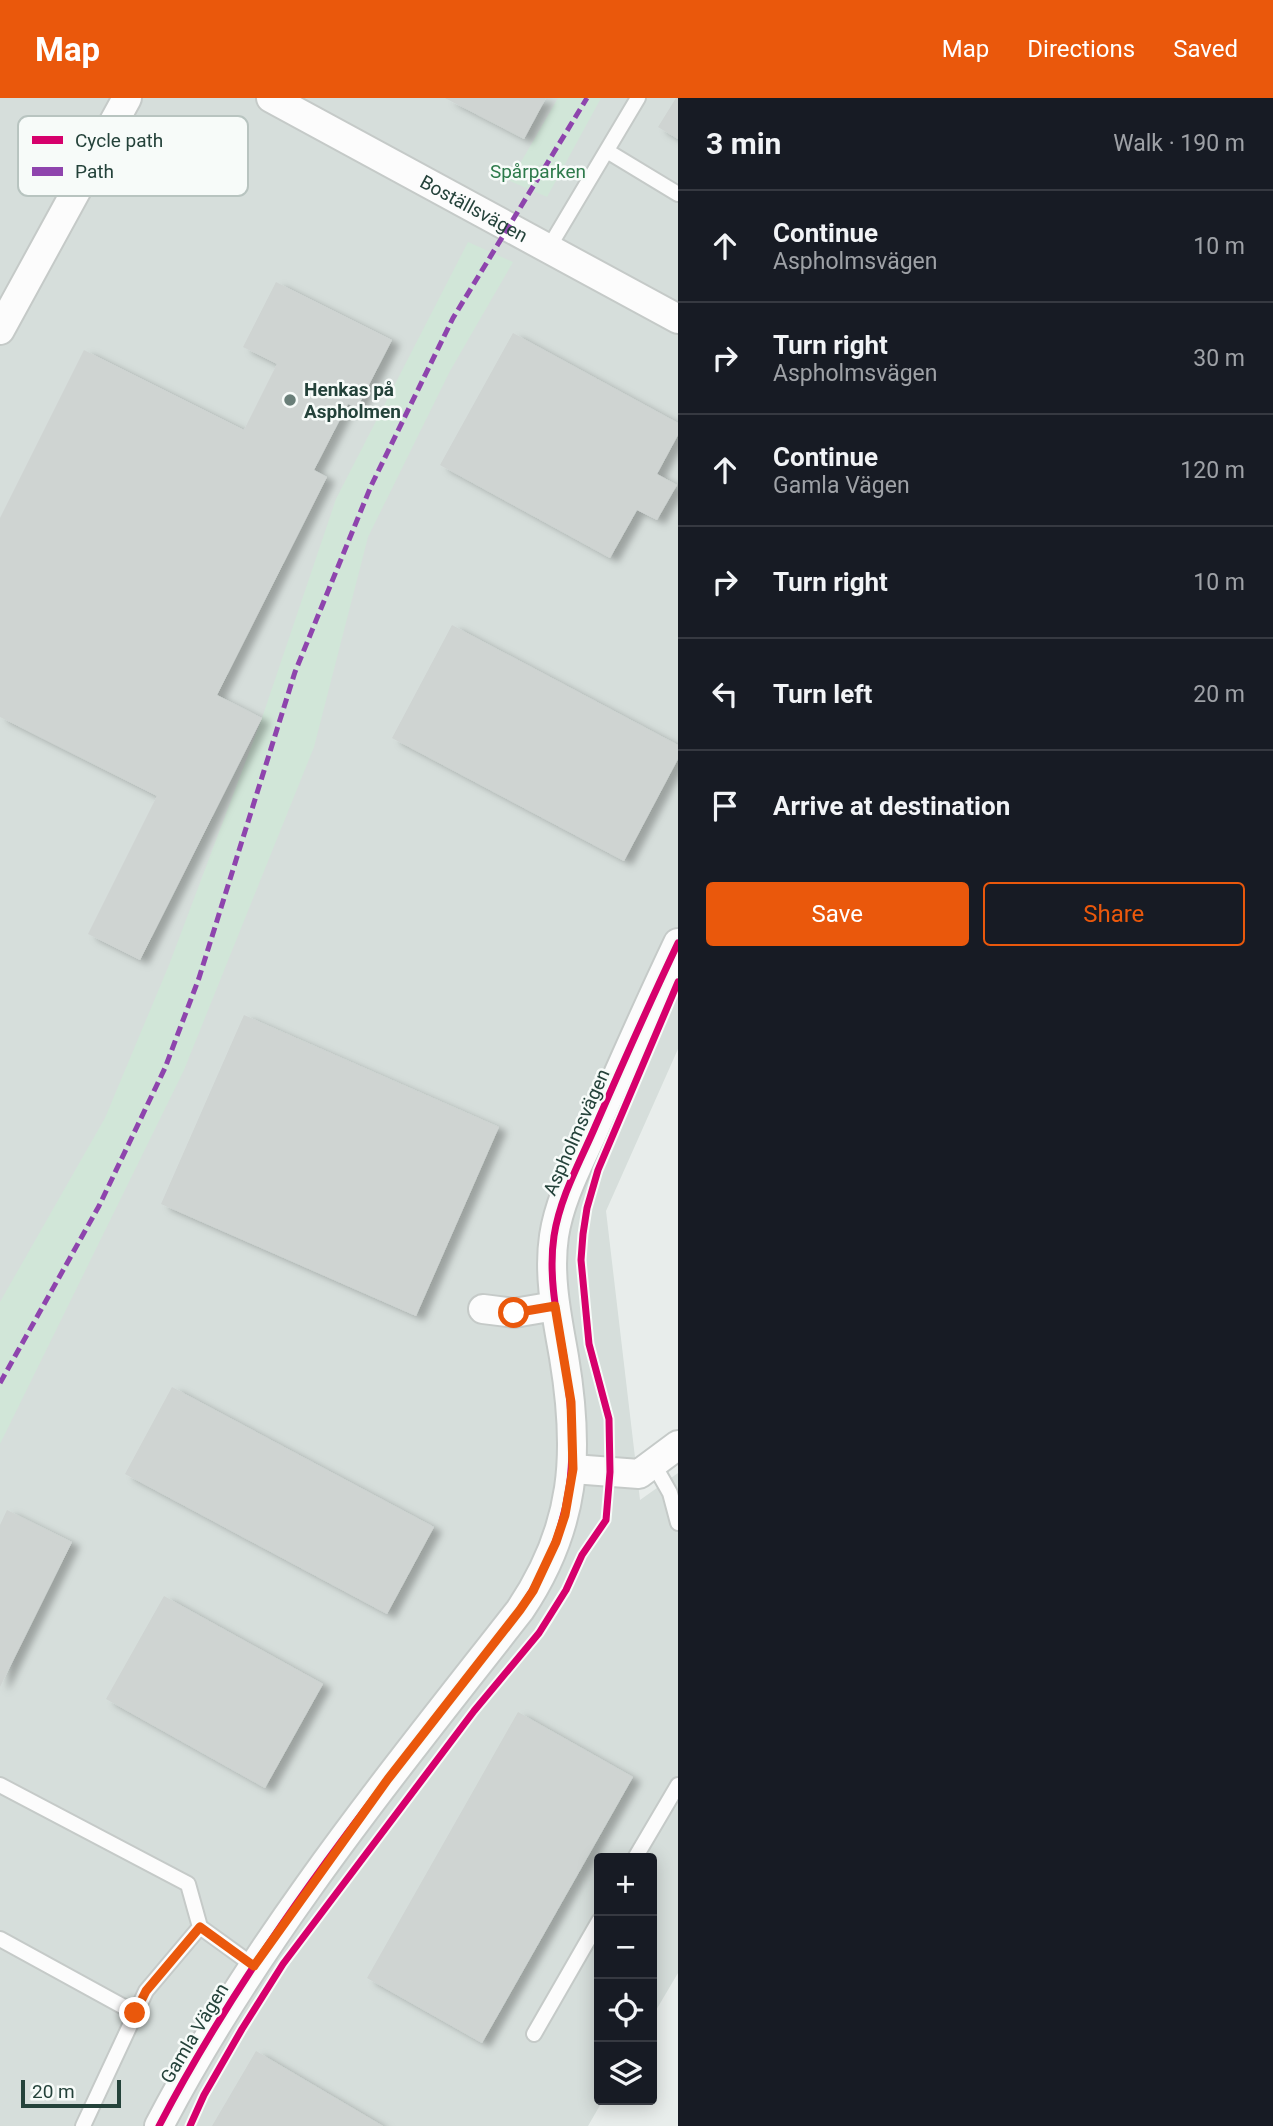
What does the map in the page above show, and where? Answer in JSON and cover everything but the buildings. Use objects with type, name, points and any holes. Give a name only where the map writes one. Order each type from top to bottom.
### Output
[{"type":"street","points":[[117,116],[127,98]]},
{"type":"street","name":"Boställsvägen","points":[[271,98],[678,319]]},
{"type":"street","points":[[0,330],[73,196]]},
{"type":"street","name":"Aspholmsvägen","points":[[573,1469],[571,1402],[555,1306],[552,1264],[558,1212],[678,943]]},
{"type":"street","points":[[483,1309],[514,1313],[555,1306]]},
{"type":"street","points":[[573,1469],[639,1474],[678,1445]]},
{"type":"street","name":"Gamla Vägen","points":[[159,2126],[192,2061],[254,1966],[388,1779],[533,1591],[559,1533],[573,1469]]},
{"type":"lane","points":[[548,249],[638,98]]},
{"type":"lane","points":[[607,151],[678,194]]},
{"type":"lane","points":[[653,1463],[670,1493],[678,1523]]},
{"type":"lane","points":[[638,1853],[678,1784]]},
{"type":"lane","points":[[0,1785],[188,1884],[200,1927],[254,1966]]},
{"type":"lane","points":[[83,2126],[146,1991],[200,1927]]},
{"type":"lane","points":[[534,2034],[594,1930]]},
{"type":"lane","points":[[0,1939],[135,2013]]},
{"type":"shaded area","points":[[0,98],[678,98],[678,1049],[606,1211],[640,1500],[678,1473],[678,1973],[657,2009],[657,1853],[594,1853],[594,2105],[600,2105],[588,2126],[0,2126]]},
{"type":"green space","name":"Spårparken","points":[[558,98],[601,98],[547,197],[510,181]]},
{"type":"green space","points":[[468,242],[513,262],[450,371],[368,537],[314,747],[184,1070],[0,1444],[0,1302],[105,1118],[169,965],[262,718],[336,499]]},
{"type":"marked path","points":[[0,1383],[99,1206],[165,1068],[199,978],[295,672],[371,486],[453,318],[587,98]]},
{"type":"cycle path","points":[[159,2126],[197,2057],[282,1925],[375,1797],[520,1610],[553,1549],[563,1519],[572,1457],[569,1392],[553,1281],[554,1236],[571,1180],[678,943]]},
{"type":"cycle path","points":[[190,2126],[204,2095],[283,1964],[474,1711],[539,1633],[566,1590],[582,1555],[606,1520],[610,1472],[609,1419],[589,1344],[581,1260],[583,1234],[598,1170],[678,982]]},
{"type":"place","name":"Henkas på Aspholmen","points":[[290,400]]},
{"type":"route","points":[[135,2013],[146,1991],[200,1927],[254,1966],[388,1779],[533,1591],[556,1542],[570,1491],[573,1469],[571,1402],[555,1306],[514,1313]]}]
